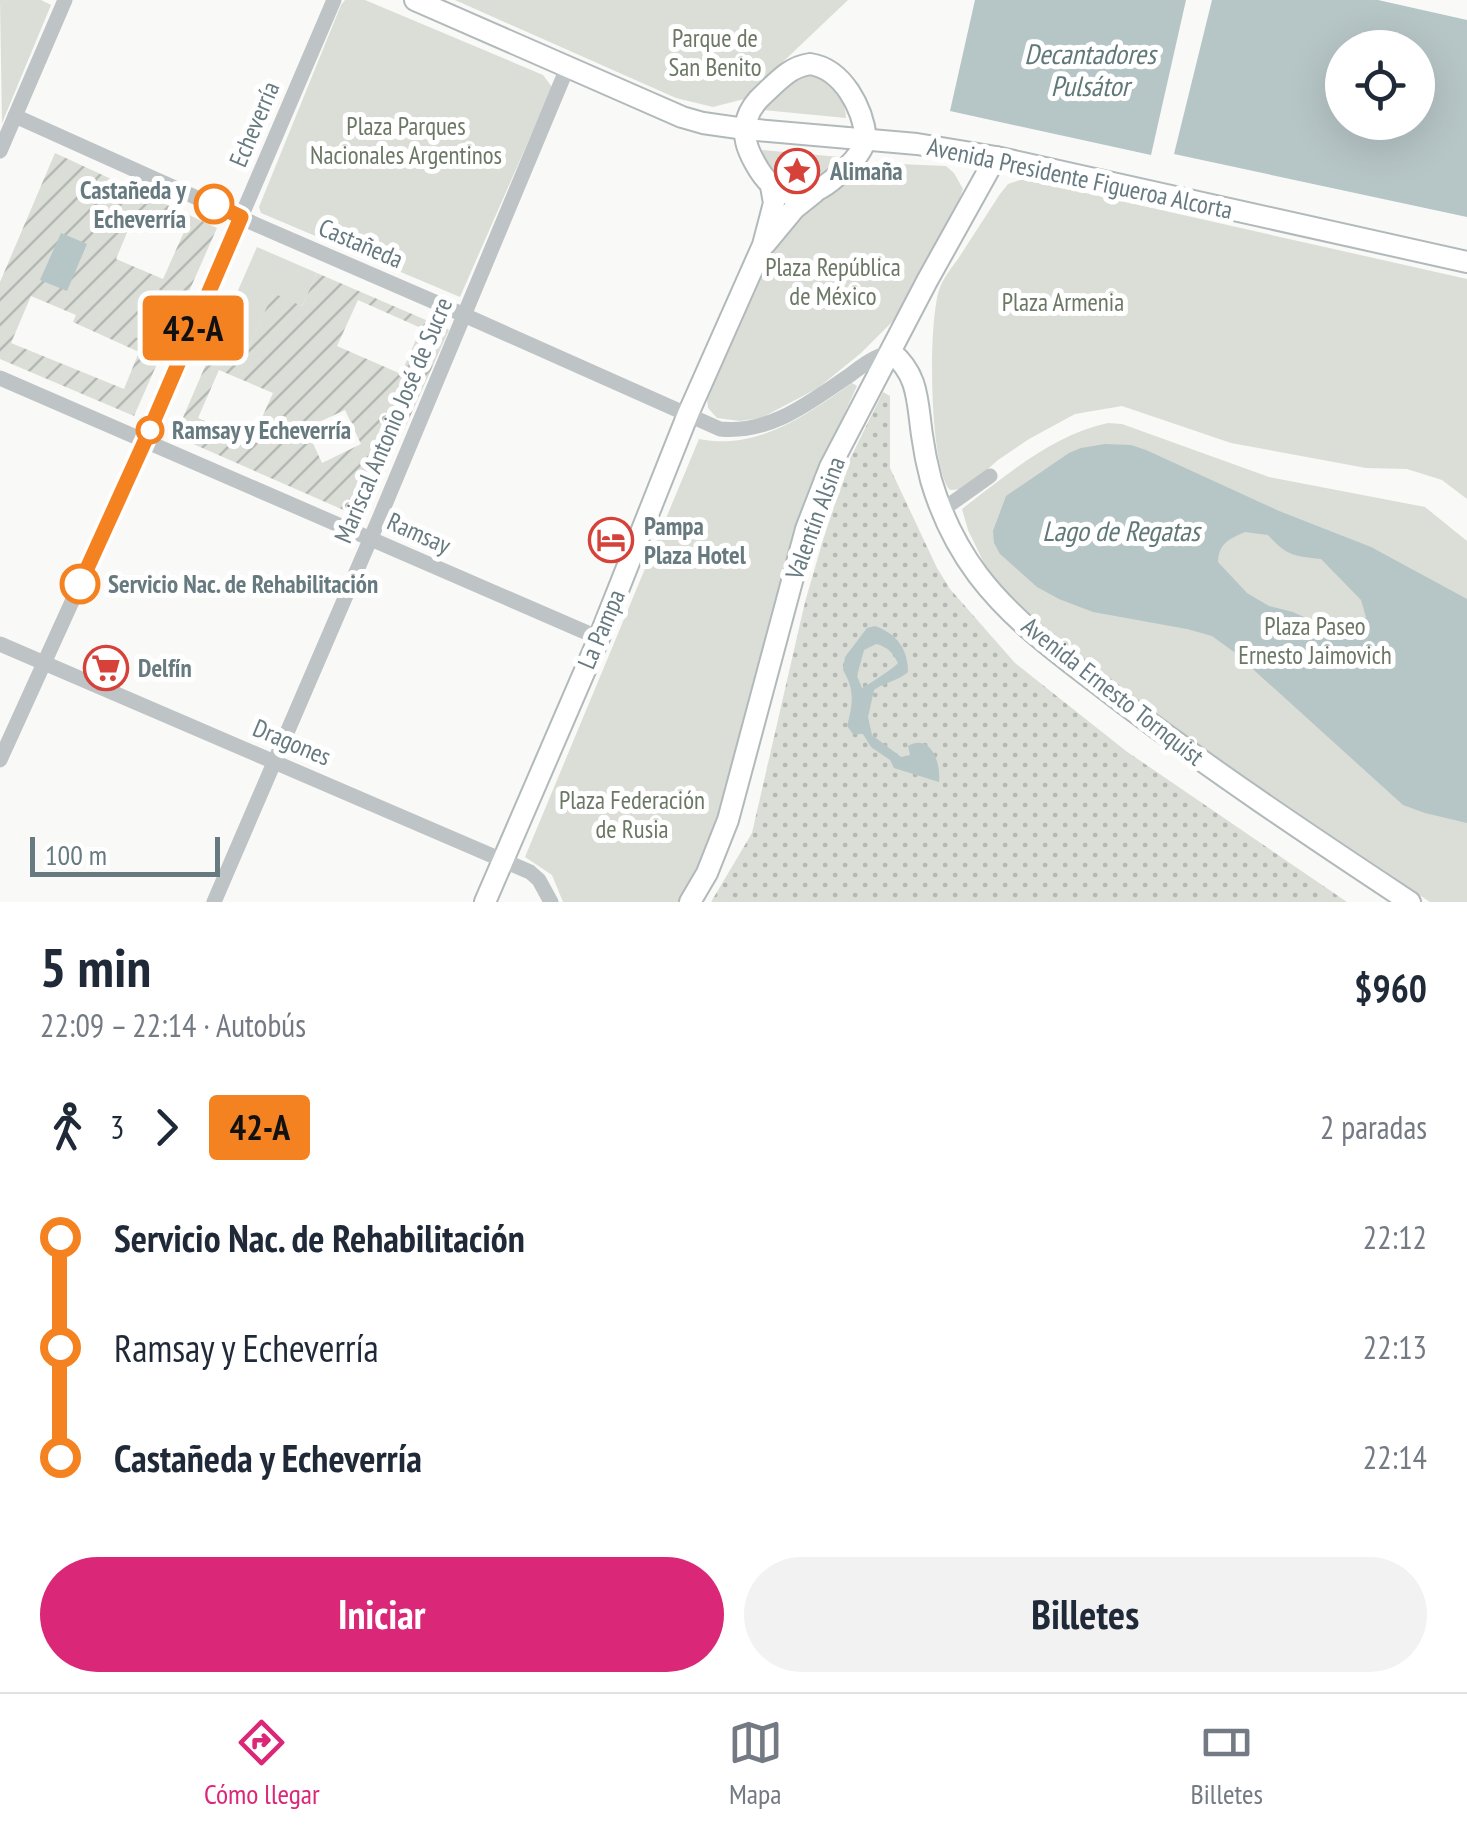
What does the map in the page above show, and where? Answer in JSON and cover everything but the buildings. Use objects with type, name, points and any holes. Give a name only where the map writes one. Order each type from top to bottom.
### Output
[{"type":"street","points":[[0,151],[66,0]]},
{"type":"street","name":"Echeverría","points":[[0,760],[145,441],[334,0]]},
{"type":"street","name":"Avenida Presidente Figueroa Alcorta","points":[[415,0],[682,117],[704,123],[936,146],[1467,262]]},
{"type":"street","points":[[815,192],[780,192],[771,186],[752,158],[745,130],[752,108],[761,97],[790,70],[810,64],[820,66],[838,76],[862,120],[866,140]]},
{"type":"street","name":"Mariscal Antonio José de Sucre","points":[[214,902],[568,66]]},
{"type":"street","name":"Castañeda","points":[[15,116],[720,429],[775,421],[869,361],[892,352]]},
{"type":"street","name":"La Pampa","points":[[763,245],[794,209],[857,158],[866,140]]},
{"type":"street","name":"Valentín Alsina","points":[[690,902],[707,873],[728,820],[806,529],[830,467],[996,157]]},
{"type":"street","name":"La Pampa","points":[[485,902],[688,414],[763,245],[774,203],[771,186]]},
{"type":"street","name":"Avenida Ernesto Tornquist","points":[[892,352],[904,362],[912,378],[924,446],[942,510],[966,557],[998,599],[1058,654],[1154,727],[1410,902]]},
{"type":"street","name":"Ramsay","points":[[0,378],[598,638]]},
{"type":"street","points":[[942,510],[990,476]]},
{"type":"street","name":"Dragones","points":[[0,644],[530,872],[551,902]]},
{"type":"green space","points":[[0,0],[41,0],[51,5],[2,123]]},
{"type":"green space","name":"Plaza Parques Nacionales Argentinos","points":[[345,0],[365,0],[543,75],[552,87],[460,297],[261,213],[259,207]]},
{"type":"green space","name":"Parque de San Benito","points":[[455,0],[848,0],[744,99],[713,107],[676,98]]},
{"type":"green space","points":[[802,73],[819,77],[833,87],[846,118],[763,110],[766,103]]},
{"type":"green space","points":[[762,150],[840,157],[818,180],[794,187],[775,176]]},
{"type":"green space","points":[[55,153],[217,228],[134,416],[0,359],[0,282]],"holes":[[[136,211],[184,232],[163,279],[116,259]],[[158,289],[177,298],[154,345],[135,337]],[[31,296],[76,315],[73,322],[139,352],[124,389],[11,343]]]},
{"type":"green space","name":"Plaza República de México","points":[[876,163],[946,166],[963,189],[955,211],[896,318],[818,388],[761,418],[717,418],[708,408],[707,398],[770,245],[788,222]]},
{"type":"green space","name":"Plaza Armenia","points":[[1023,179],[1467,279],[1467,499],[1442,480],[1407,469],[1366,468],[1231,443],[1122,406],[1075,414],[998,460],[965,489],[950,490],[943,476],[934,424],[932,357],[937,301],[944,278],[1000,194],[1008,184]]},
{"type":"green space","points":[[257,247],[317,273],[302,306],[273,294],[249,347],[219,334]]},
{"type":"green space","points":[[317,273],[449,330],[364,519],[175,436],[219,334],[249,347],[273,293],[302,306]],"holes":[[[358,300],[421,328],[401,374],[337,346]],[[219,370],[273,393],[251,442],[198,418]],[[345,410],[361,444],[322,463],[306,428]]]},
{"type":"green space","points":[[158,289],[177,297],[154,346],[134,337]]},
{"type":"green space","name":"Plaza Federación de Rusia","points":[[852,383],[857,386],[816,476],[718,821],[701,867],[678,902],[563,902],[552,875],[525,857],[699,439],[741,440],[761,435],[799,418]]},
{"type":"green space","points":[[883,392],[890,396],[890,468],[937,568],[950,589],[1015,663],[1126,751],[1347,902],[711,902],[752,833],[823,540],[849,461]]},
{"type":"green space","name":"Plaza Paseo Ernesto Jaimovich","points":[[1108,423],[1122,424],[1269,477],[1425,507],[1467,541],[1467,902],[1430,902],[1285,805],[1071,654],[1027,616],[987,569],[962,509],[1049,447]]},
{"type":"water","name":"Decantadores Pulsátor","points":[[975,0],[1186,0],[1151,155],[950,111]]},
{"type":"water","points":[[1212,0],[1378,0],[1467,20],[1467,217],[1174,154]]},
{"type":"water","points":[[61,233],[87,244],[67,291],[40,280]]},
{"type":"water","name":"Lago de Regatas","points":[[1105,444],[1146,450],[1279,511],[1371,547],[1467,599],[1467,823],[1403,805],[1212,636],[1093,612],[1059,599],[1037,587],[1000,554],[993,531],[1006,496],[1081,448]],"holes":[[[1245,532],[1268,535],[1292,554],[1321,559],[1361,600],[1366,617],[1357,628],[1339,633],[1293,612],[1269,606],[1247,593],[1218,562],[1223,546],[1234,537]]]},
{"type":"water","points":[[875,626],[895,638],[906,656],[908,672],[874,690],[868,717],[872,735],[901,757],[910,755],[908,746],[923,743],[936,759],[939,782],[894,768],[863,734],[853,734],[847,726],[852,697],[843,670],[845,657],[867,628]],"holes":[[[880,645],[898,663],[862,688],[857,676],[864,650]]]},
{"type":"bus line","name":"42-A","points":[[80,584],[241,217],[214,204]]},
{"type":"place","name":"Alimaña","points":[[797,171]]},
{"type":"place","name":"Castañeda y Echeverría","points":[[214,204]]},
{"type":"place","name":"Ramsay y Echeverría","points":[[150,430]]},
{"type":"place","name":"Pampa Plaza Hotel","points":[[611,540]]},
{"type":"place","name":"Servicio Nac. de Rehabilitación","points":[[80,584]]},
{"type":"place","name":"Delfín","points":[[106,668]]}]
